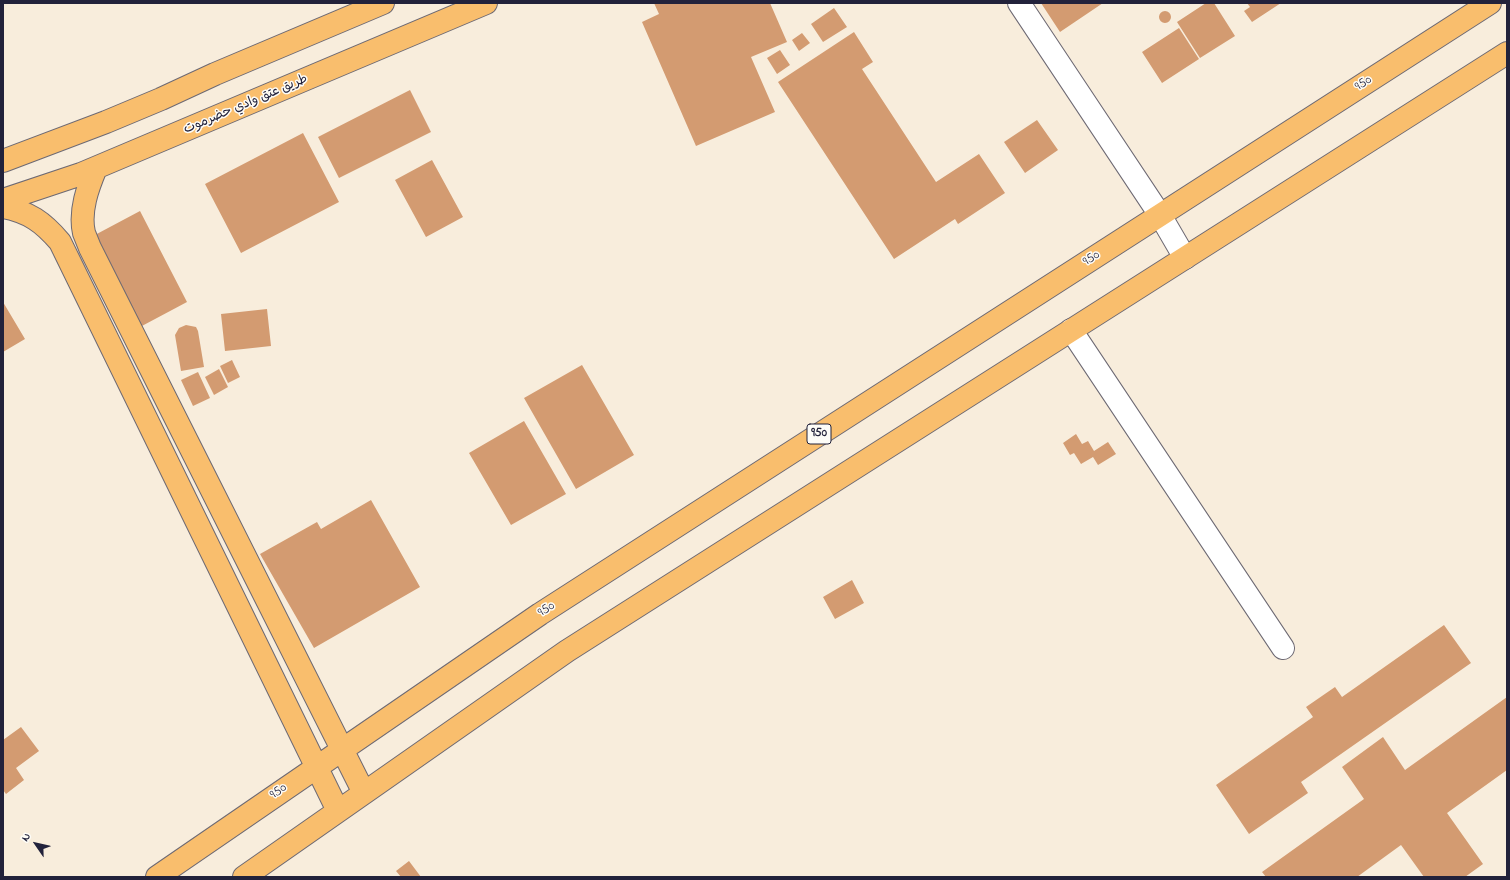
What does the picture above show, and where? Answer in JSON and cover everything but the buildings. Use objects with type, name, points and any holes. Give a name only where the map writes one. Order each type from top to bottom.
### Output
[{"type":"main road","points":[[3,161],[106,122],[381,3]]},
{"type":"main road","name":"طريق عتق وادي حضرموت","points":[[3,200],[96,168],[486,3]]},
{"type":"main road","name":"950","points":[[157,877],[540,614],[1490,3]]},
{"type":"main road","points":[[244,877],[567,652],[1507,53]]},
{"type":"main road","points":[[96,168],[89,185],[85,203],[84,232],[90,248],[364,793]]},
{"type":"main road","points":[[3,207],[25,213],[38,221],[60,242],[338,812]]},
{"type":"street","points":[[1019,3],[1160,215],[1185,258]]},
{"type":"street","points":[[1071,330],[1283,648]]}]
